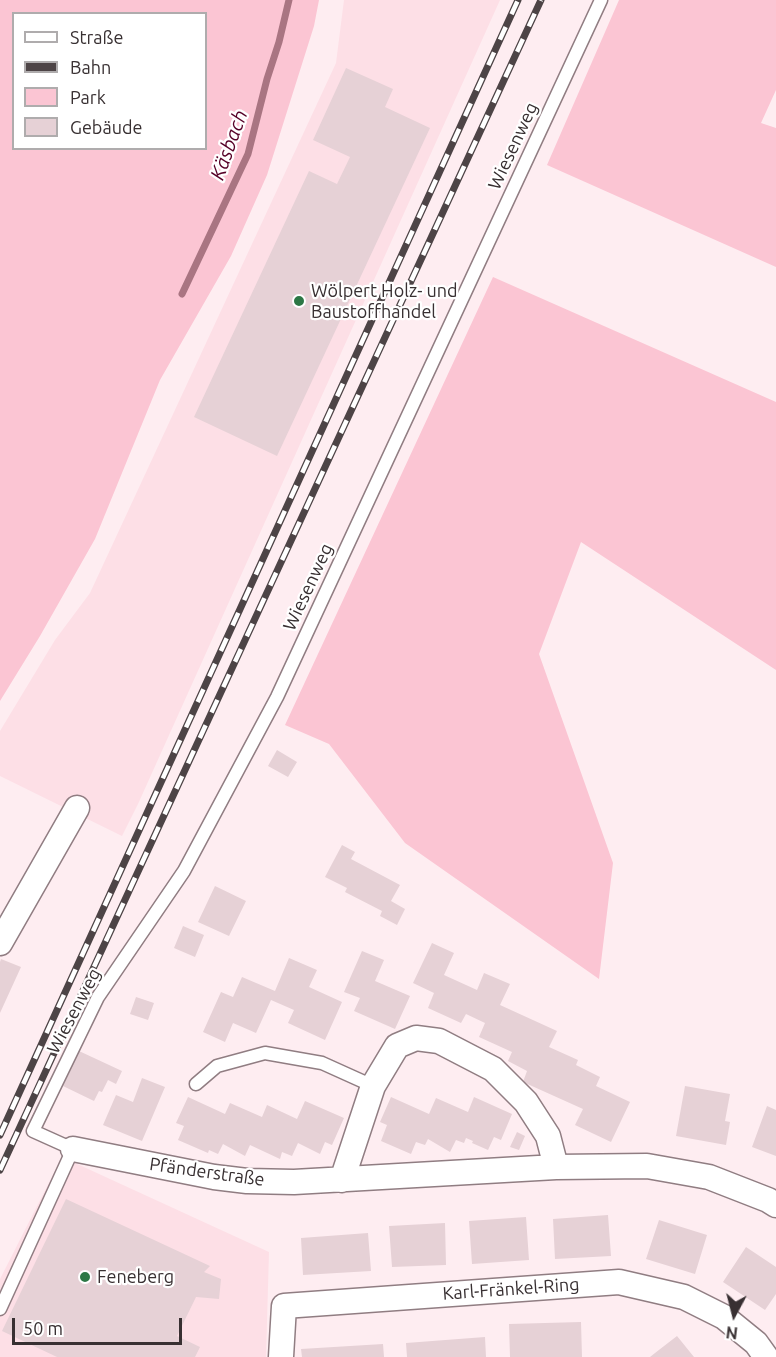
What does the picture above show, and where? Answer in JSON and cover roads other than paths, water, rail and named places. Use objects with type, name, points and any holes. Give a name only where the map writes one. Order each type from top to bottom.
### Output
[{"type":"street","points":[[0,943],[77,808]]},
{"type":"street","points":[[342,1180],[373,1086],[397,1046],[416,1038],[440,1041],[493,1069],[526,1102],[548,1136],[556,1167]]},
{"type":"street","name":"Pfänderstraße","points":[[73,1149],[214,1177],[247,1181],[294,1182],[556,1167],[647,1166],[709,1177],[776,1205]]},
{"type":"street","name":"Karl-Fränkel-Ring","points":[[280,1357],[284,1306],[619,1282],[684,1297],[724,1317],[756,1343],[766,1357]]},
{"type":"lane","name":"Wiesenweg","points":[[73,1149],[33,1131],[98,997],[184,872],[277,697],[601,0]]},
{"type":"lane","points":[[196,1084],[217,1066],[265,1053],[322,1063],[373,1086]]},
{"type":"lane","points":[[0,1309],[73,1149]]},
{"type":"waterway","name":"Käsbach","points":[[182,294],[248,154],[289,0]]},
{"type":"railway","points":[[0,1135],[518,0]]},
{"type":"railway","points":[[0,1170],[541,0]]},
{"type":"place","name":"Wölpert Holz- und Baustoffhandel","points":[[299,301]]},
{"type":"place","name":"Feneberg","points":[[85,1277]]}]
